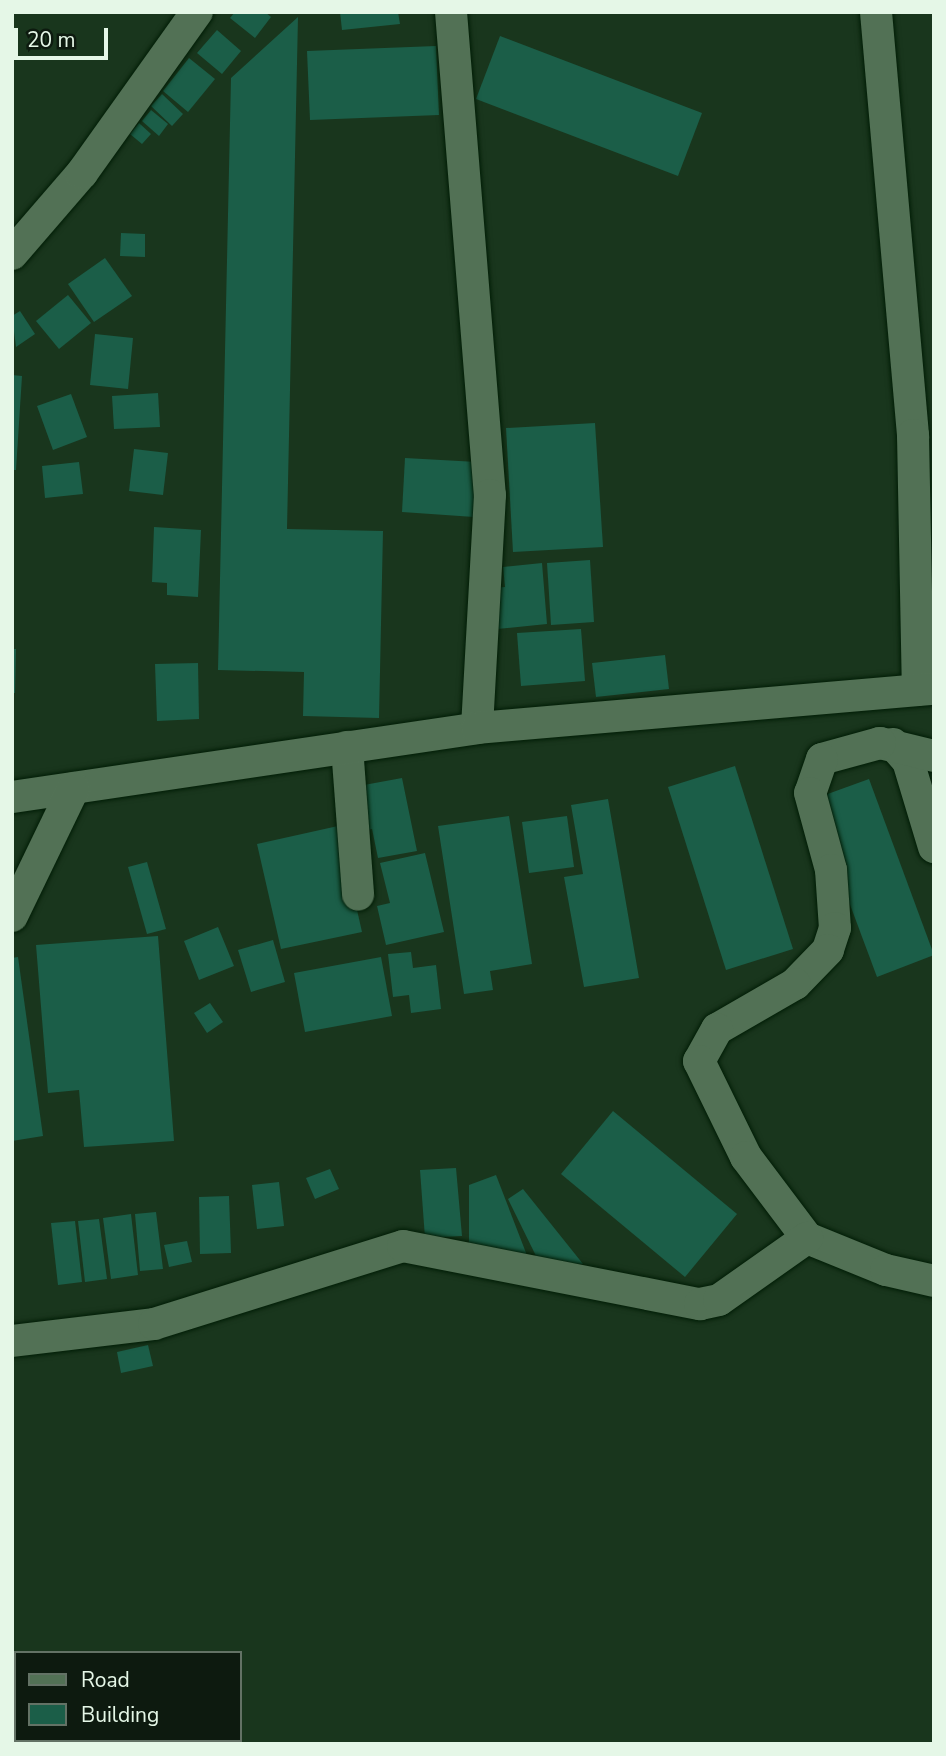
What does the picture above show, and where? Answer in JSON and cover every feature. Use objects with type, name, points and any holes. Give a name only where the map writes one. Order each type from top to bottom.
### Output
[{"type":"street","points":[[12,254],[82,173],[197,12]]},
{"type":"street","points":[[451,12],[489,495],[477,728]]},
{"type":"street","points":[[12,797],[477,728],[926,690],[913,435],[876,12]]},
{"type":"street","points":[[892,744],[908,761],[934,847]]},
{"type":"street","points":[[934,756],[892,744],[834,754],[822,759],[813,773],[811,800],[823,835],[835,905],[828,950],[795,984],[717,1029],[699,1061],[746,1157],[807,1238],[886,1270],[934,1281]]},
{"type":"street","points":[[347,747],[358,895]]},
{"type":"street","points":[[12,916],[74,788]]},
{"type":"street","points":[[12,1341],[154,1324],[403,1246],[700,1304],[719,1300],[807,1238]]},
{"type":"building","points":[[235,12],[265,12],[271,17],[255,38],[230,18]]},
{"type":"building","points":[[340,12],[398,12],[400,24],[342,30]]},
{"type":"building","points":[[298,17],[287,529],[383,531],[379,718],[303,716],[304,672],[218,670],[231,78]]},
{"type":"building","points":[[217,30],[241,51],[222,74],[197,53]]},
{"type":"building","points":[[500,36],[702,113],[678,176],[476,99]]},
{"type":"building","points":[[436,46],[439,115],[310,120],[307,51]]},
{"type":"building","points":[[189,58],[215,79],[188,112],[163,91]]},
{"type":"building","points":[[162,94],[183,114],[172,126],[151,106]]},
{"type":"building","points":[[151,110],[168,124],[159,136],[142,121]]},
{"type":"building","points":[[139,123],[151,134],[142,144],[130,134]]},
{"type":"building","points":[[121,233],[145,234],[145,257],[120,256]]},
{"type":"building","points":[[105,258],[132,296],[94,322],[68,284]]},
{"type":"building","points":[[68,295],[91,323],[59,349],[36,321]]},
{"type":"building","points":[[20,311],[35,334],[16,347],[12,316]]},
{"type":"building","points":[[95,334],[133,338],[128,389],[90,385]]},
{"type":"building","points":[[12,375],[22,376],[16,470],[12,470]]},
{"type":"building","points":[[158,393],[160,427],[114,429],[112,396]]},
{"type":"building","points":[[71,394],[87,437],[53,450],[37,406]]},
{"type":"building","points":[[595,423],[603,547],[513,552],[506,428]]},
{"type":"building","points":[[134,449],[168,453],[163,495],[129,491]]},
{"type":"building","points":[[405,458],[477,462],[474,517],[402,512]]},
{"type":"building","points":[[79,462],[83,494],[45,498],[42,466]]},
{"type":"building","points":[[154,527],[201,530],[198,597],[167,595],[167,583],[152,582]]},
{"type":"building","points":[[590,560],[594,622],[551,625],[547,563]]},
{"type":"building","points":[[542,563],[547,624],[497,629],[493,588],[505,587],[503,567]]},
{"type":"building","points":[[581,629],[585,681],[521,686],[517,633]]},
{"type":"building","points":[[12,649],[16,649],[15,693],[12,693]]},
{"type":"building","points":[[665,655],[669,689],[596,697],[592,663]]},
{"type":"building","points":[[198,663],[199,719],[157,721],[155,664]]},
{"type":"building","points":[[735,766],[793,949],[726,970],[668,787]]},
{"type":"building","points":[[402,778],[417,851],[378,858],[372,829],[362,831],[356,804],[367,802],[364,785]]},
{"type":"building","points":[[869,779],[934,955],[877,977],[811,800]]},
{"type":"building","points":[[608,799],[639,978],[584,987],[564,877],[583,874],[571,805]]},
{"type":"building","points":[[509,816],[532,964],[490,971],[493,990],[464,994],[438,826]]},
{"type":"building","points":[[567,816],[574,867],[529,873],[522,822]]},
{"type":"building","points":[[338,826],[362,932],[281,949],[257,844]]},
{"type":"building","points":[[425,853],[444,932],[386,945],[377,906],[390,903],[380,863]]},
{"type":"building","points":[[147,862],[166,929],[147,934],[128,867]]},
{"type":"building","points":[[218,927],[234,966],[199,980],[184,941]]},
{"type":"building","points":[[158,936],[174,1141],[84,1147],[79,1090],[48,1093],[36,945]]},
{"type":"building","points":[[273,940],[285,982],[251,992],[238,950]]},
{"type":"building","points":[[411,952],[413,968],[436,965],[441,1009],[411,1013],[409,995],[393,997],[388,954]]},
{"type":"building","points":[[18,957],[43,1136],[12,1141],[12,958]]},
{"type":"building","points":[[381,957],[392,1016],[305,1032],[294,973]]},
{"type":"building","points":[[210,1003],[223,1022],[207,1033],[194,1013]]},
{"type":"building","points":[[613,1111],[737,1214],[685,1277],[561,1174]]},
{"type":"building","points":[[456,1168],[462,1236],[425,1238],[420,1170]]},
{"type":"building","points":[[330,1169],[339,1189],[315,1199],[306,1178]]},
{"type":"building","points":[[496,1175],[528,1258],[469,1245],[469,1185]]},
{"type":"building","points":[[279,1182],[284,1226],[257,1229],[252,1185]]},
{"type":"building","points":[[523,1189],[583,1264],[539,1262],[508,1199]]},
{"type":"building","points":[[229,1196],[231,1253],[200,1254],[199,1197]]},
{"type":"building","points":[[156,1212],[163,1269],[140,1271],[135,1214]]},
{"type":"building","points":[[131,1214],[138,1275],[111,1279],[103,1218]]},
{"type":"building","points":[[99,1219],[107,1279],[85,1282],[78,1221]]},
{"type":"building","points":[[75,1221],[82,1282],[58,1285],[51,1223]]},
{"type":"building","points":[[187,1241],[192,1262],[169,1267],[164,1245]]},
{"type":"building","points":[[148,1345],[153,1366],[121,1373],[117,1352]]}]
